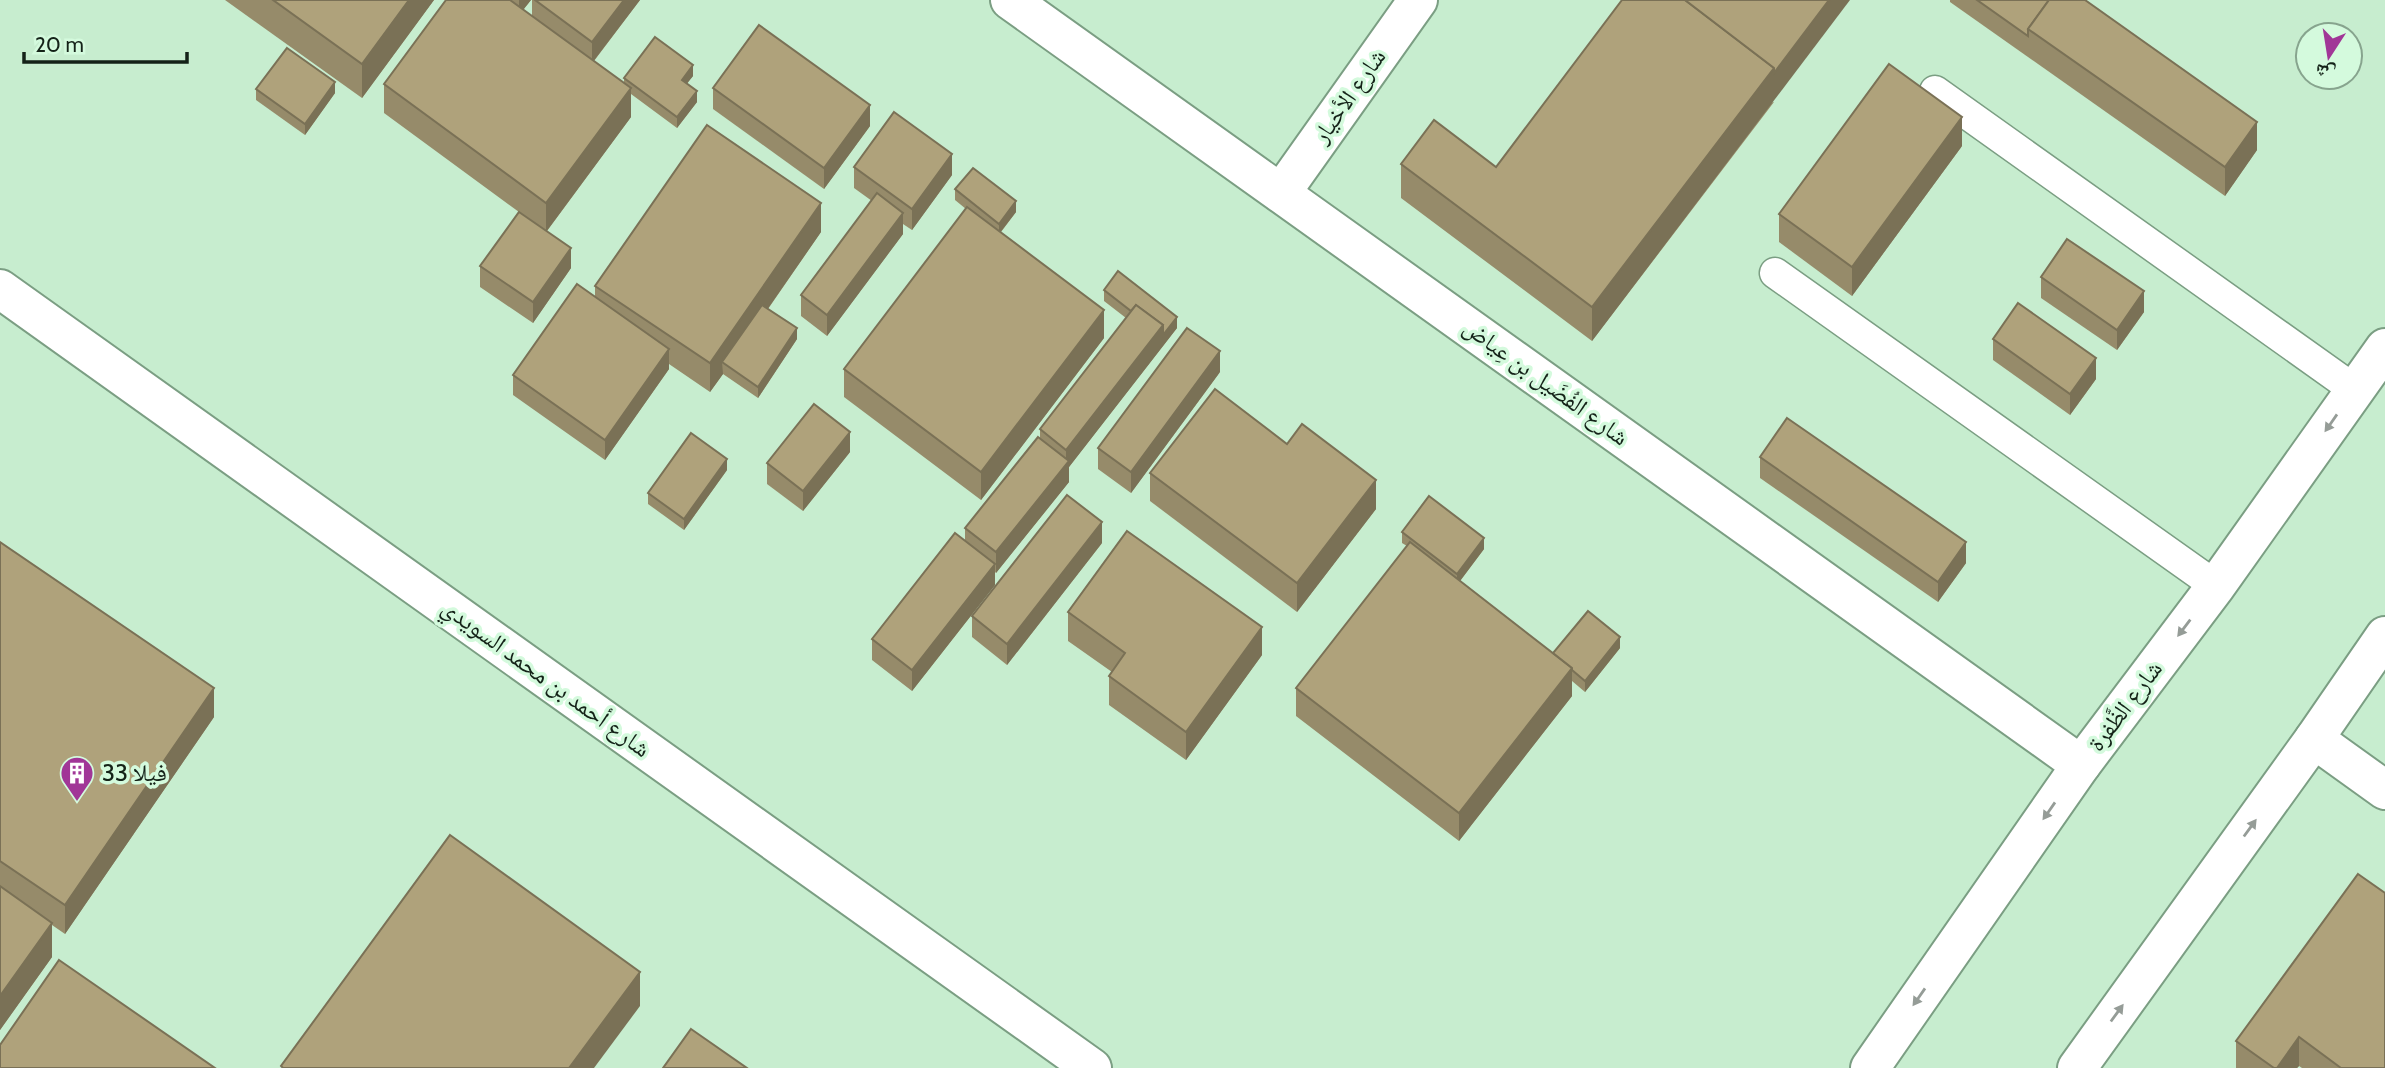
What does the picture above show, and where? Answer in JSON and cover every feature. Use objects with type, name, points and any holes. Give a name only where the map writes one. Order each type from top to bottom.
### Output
[{"type":"street","name":"شارع الفُضَيل بن عِياض","points":[[1010,0],[2081,765]]},
{"type":"street","name":"شارع الأخيار","points":[[1281,193],[1418,0]]},
{"type":"street","name":"شارع أحمد بن محمد السويدي","points":[[0,289],[1092,1068]]},
{"type":"street","name":"شارع الظَّفرة","points":[[1870,1068],[2081,765],[2216,586],[2385,348]]},
{"type":"street","points":[[2077,1068],[2385,636]]},
{"type":"street","points":[[2314,739],[2385,790]]},
{"type":"lane","points":[[1935,91],[2355,390]]},
{"type":"lane","points":[[1774,273],[2216,586]]},
{"type":"building","points":[[273,0],[409,0],[362,64]]},
{"type":"building","points":[[446,0],[510,0],[631,88],[546,203],[384,84]]},
{"type":"building","points":[[535,0],[624,0],[592,42]]},
{"type":"building","points":[[1622,0],[1685,0],[1774,68],[1592,307],[1401,164],[1434,120],[1496,167]]},
{"type":"building","points":[[1685,0],[1829,0],[1774,73],[1774,68]]},
{"type":"building","points":[[1977,0],[2049,0],[2028,29],[2028,36]]},
{"type":"building","points":[[2049,0],[2085,0],[2257,122],[2225,167],[2028,29]]},
{"type":"building","points":[[759,25],[870,105],[824,168],[713,88]]},
{"type":"building","points":[[655,37],[693,65],[682,80],[697,91],[677,117],[624,78]]},
{"type":"building","points":[[287,48],[335,82],[305,124],[256,89]]},
{"type":"building","points":[[1889,64],[1962,117],[1852,267],[1779,214]]},
{"type":"building","points":[[894,112],[952,154],[912,209],[854,167]]},
{"type":"building","points":[[707,125],[821,203],[710,363],[595,286]]},
{"type":"building","points":[[973,168],[1016,201],[999,224],[955,189]]},
{"type":"building","points":[[877,193],[903,213],[827,315],[801,295]]},
{"type":"building","points":[[967,207],[1104,310],[981,472],[844,369]]},
{"type":"building","points":[[519,212],[571,248],[533,302],[480,266]]},
{"type":"building","points":[[2067,239],[2144,291],[2117,330],[2041,277]]},
{"type":"building","points":[[1118,271],[1177,317],[1163,335],[1163,325],[1136,305],[1131,311],[1104,290]]},
{"type":"building","points":[[577,284],[669,349],[605,440],[513,375]]},
{"type":"building","points":[[2018,303],[2096,358],[2070,394],[1993,339]]},
{"type":"building","points":[[762,305],[797,328],[758,387],[722,362]]},
{"type":"building","points":[[1136,305],[1163,325],[1066,450],[1040,429]]},
{"type":"building","points":[[1187,328],[1220,351],[1131,472],[1098,448]]},
{"type":"building","points":[[1215,389],[1287,444],[1302,424],[1376,480],[1297,583],[1150,473]]},
{"type":"building","points":[[814,404],[850,432],[803,491],[767,463]]},
{"type":"building","points":[[1787,418],[1966,542],[1938,582],[1760,457]]},
{"type":"building","points":[[691,433],[727,459],[684,519],[648,493]]},
{"type":"building","points":[[1038,437],[1069,461],[996,552],[965,528]]},
{"type":"building","points":[[1067,495],[1102,522],[1007,644],[972,616]]},
{"type":"building","points":[[1429,496],[1484,538],[1457,574],[1402,532]]},
{"type":"building","points":[[1127,531],[1262,627],[1186,732],[1109,676],[1125,653],[1068,612]]},
{"type":"building","points":[[955,533],[995,564],[912,670],[872,639]]},
{"type":"building","name":"فيلا 33","points":[[0,542],[214,688],[65,905],[0,861]]},
{"type":"building","points":[[1410,542],[1572,668],[1459,813],[1296,688]]},
{"type":"building","points":[[1588,611],[1620,637],[1585,681],[1553,653]]},
{"type":"building","points":[[450,835],[640,972],[569,1068],[283,1068],[281,1066]]},
{"type":"building","points":[[2358,874],[2385,893],[2385,1068],[2341,1068],[2299,1037],[2277,1068],[2274,1068],[2236,1041]]},
{"type":"building","points":[[0,886],[52,923],[0,996]]},
{"type":"building","points":[[59,960],[215,1068],[0,1068],[0,1045]]},
{"type":"building","points":[[691,1029],[747,1068],[663,1068]]},
{"type":"place","name":"فيلا 33","points":[[77,803]]}]
